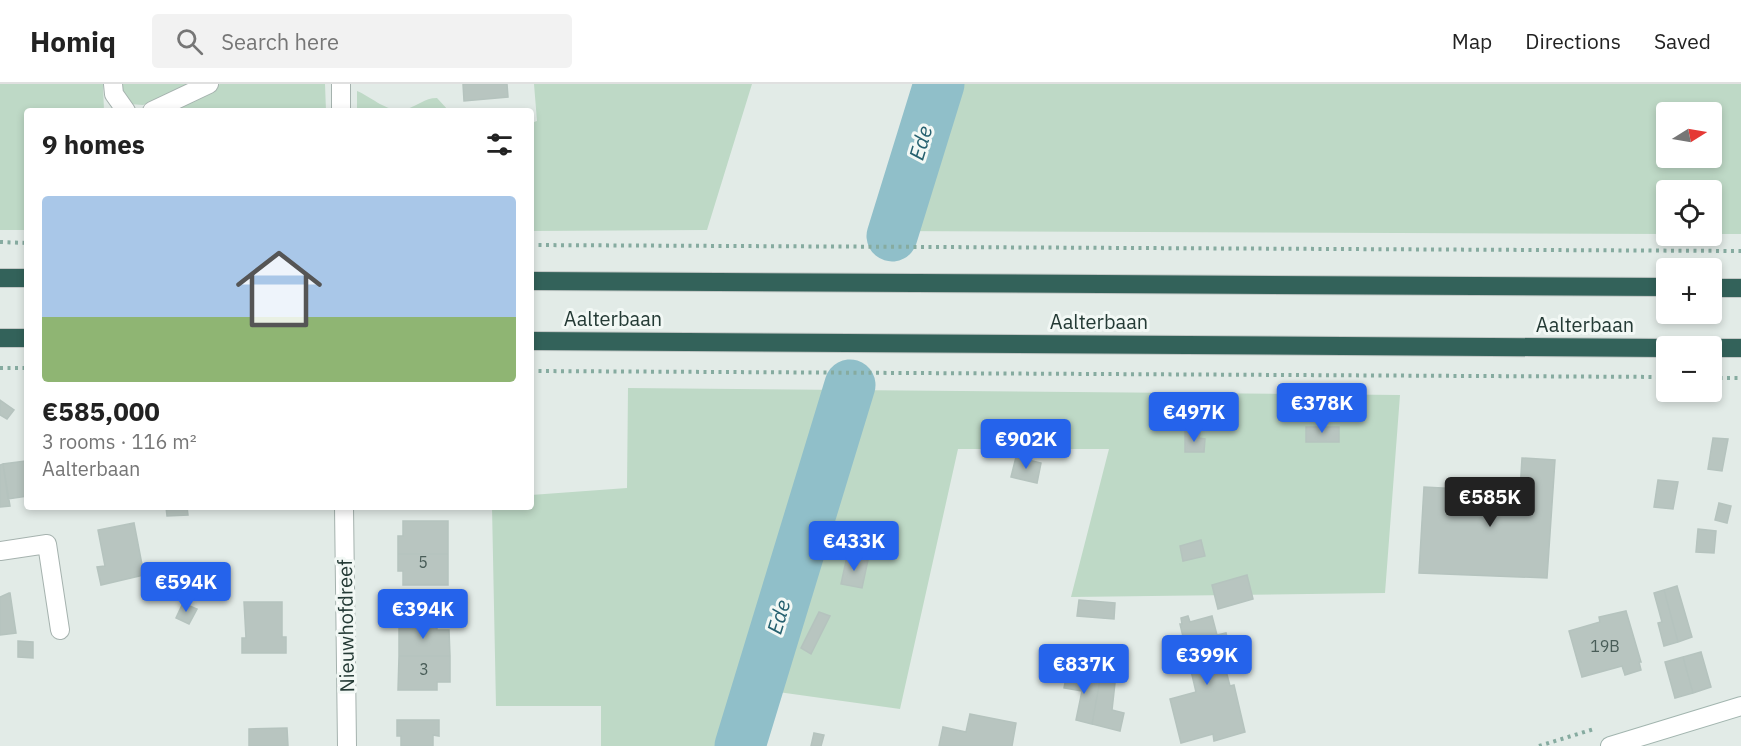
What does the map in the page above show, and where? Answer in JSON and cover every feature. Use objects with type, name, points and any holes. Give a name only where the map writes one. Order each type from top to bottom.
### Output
[{"type":"highway","points":[[0,278],[24,278]]},
{"type":"highway","name":"Aalterbaan","points":[[534,281],[1656,287]]},
{"type":"highway","points":[[1722,288],[1741,288]]},
{"type":"highway","points":[[0,338],[24,338]]},
{"type":"highway","name":"Aalterbaan","points":[[534,341],[1656,348]]},
{"type":"highway","points":[[1722,348],[1741,348]]},
{"type":"street","points":[[113,84],[114,94],[124,108]]},
{"type":"street","points":[[158,108],[209,84]]},
{"type":"street","points":[[341,84],[341,108]]},
{"type":"street","name":"Nieuwhofdreef","points":[[344,510],[347,746]]},
{"type":"street","points":[[0,551],[47,544],[60,630]]},
{"type":"street","points":[[1610,746],[1741,706]]},
{"type":"path","points":[[0,242],[24,243]]},
{"type":"path","points":[[534,245],[1741,251]]},
{"type":"path","points":[[0,368],[24,368]]},
{"type":"path","points":[[534,371],[1656,377]]},
{"type":"path","points":[[1722,378],[1741,378]]},
{"type":"green space","points":[[0,84],[103,84],[104,108],[24,108],[24,230],[0,230]]},
{"type":"green space","points":[[118,84],[190,84],[143,105],[130,104]]},
{"type":"green space","points":[[220,84],[325,84],[326,108],[169,108]]},
{"type":"green space","points":[[534,84],[752,84],[707,230],[534,231],[534,122],[537,121]]},
{"type":"green space","points":[[926,84],[1741,84],[1741,234],[1722,234],[1722,180],[1656,180],[1656,234],[880,231]]},
{"type":"green space","points":[[357,91],[390,108],[357,108]]},
{"type":"green space","points":[[437,98],[446,108],[410,108],[428,99]]},
{"type":"green space","points":[[628,388],[1400,395],[1385,593],[1071,597],[1109,449],[958,449],[900,709],[756,689],[737,746],[601,746],[601,706],[496,706],[492,510],[534,510],[534,495],[627,488]]},
{"type":"building","points":[[463,84],[507,84],[508,97],[464,101]]},
{"type":"building","points":[[0,400],[14,410],[7,419],[0,415]]},
{"type":"building","points":[[1306,427],[1339,427],[1339,442],[1306,442]]},
{"type":"building","points":[[1185,432],[1200,433],[1199,438],[1205,439],[1204,452],[1185,452]]},
{"type":"building","points":[[1713,438],[1728,439],[1722,471],[1708,469]]},
{"type":"building","points":[[1016,457],[1041,463],[1037,483],[1011,477]]},
{"type":"building","points":[[1522,458],[1555,460],[1547,578],[1419,573],[1424,487],[1520,492]]},
{"type":"building","points":[[24,461],[24,496],[8,499],[3,464]]},
{"type":"building","points":[[3,464],[10,506],[0,507],[0,465]]},
{"type":"building","points":[[1658,480],[1678,482],[1673,509],[1654,507]]},
{"type":"building","points":[[1719,503],[1731,506],[1727,523],[1715,520]]},
{"type":"building","points":[[166,510],[187,510],[188,515],[167,516]]},
{"type":"building","points":[[403,521],[448,521],[448,554],[398,554],[398,536],[403,536]]},
{"type":"building","points":[[134,523],[144,575],[101,585],[97,567],[105,566],[98,530]]},
{"type":"building","points":[[1698,529],[1716,531],[1714,553],[1696,552]]},
{"type":"building","points":[[1201,540],[1205,556],[1183,561],[1180,546]]},
{"type":"building","points":[[398,554],[448,554],[448,585],[403,585],[403,571],[398,571]]},
{"type":"building","points":[[847,556],[868,560],[862,588],[841,584]]},
{"type":"building","points":[[1247,575],[1253,599],[1218,609],[1212,585]]},
{"type":"building","points":[[161,576],[165,594],[153,597],[149,579]]},
{"type":"building","points":[[1677,586],[1692,637],[1678,642],[1664,590]]},
{"type":"building","points":[[1664,590],[1678,642],[1664,646],[1658,623],[1662,622],[1654,593]]},
{"type":"building","points":[[10,593],[16,633],[0,635],[0,597]]},
{"type":"building","points":[[1079,600],[1115,603],[1114,619],[1077,616]]},
{"type":"building","points":[[244,602],[282,602],[282,637],[286,637],[286,653],[242,653],[242,638],[246,638]]},
{"type":"building","points":[[183,603],[197,609],[189,624],[176,618]]},
{"type":"building","points":[[1626,611],[1641,662],[1639,662],[1641,670],[1625,675],[1622,666],[1582,677],[1569,631],[1600,622],[1599,617]]},
{"type":"building","points":[[819,612],[830,616],[811,654],[801,648]]},
{"type":"building","points":[[1188,616],[1190,622],[1212,616],[1217,635],[1226,633],[1233,661],[1224,663],[1230,686],[1234,685],[1245,732],[1214,741],[1213,734],[1181,743],[1170,699],[1196,692],[1180,624],[1182,624],[1181,618]]},
{"type":"building","points":[[399,622],[437,622],[437,630],[449,630],[450,656],[399,656]]},
{"type":"building","points":[[18,641],[33,642],[33,658],[18,657]]},
{"type":"building","points":[[1701,652],[1711,687],[1693,693],[1683,657]]},
{"type":"building","points":[[399,656],[450,656],[450,682],[437,682],[437,690],[398,690]]},
{"type":"building","points":[[1683,657],[1693,693],[1675,698],[1665,662]]},
{"type":"building","points":[[1067,673],[1100,680],[1092,724],[1076,720],[1082,691],[1064,688]]},
{"type":"building","points":[[1100,680],[1115,683],[1112,710],[1124,713],[1120,731],[1092,724]]},
{"type":"building","points":[[970,714],[1016,723],[1012,746],[939,746],[943,727],[966,732]]},
{"type":"building","points":[[397,720],[439,720],[439,736],[433,735],[433,746],[401,746],[401,736],[397,736]]},
{"type":"building","points":[[287,728],[288,746],[249,746],[249,729]]},
{"type":"building","points":[[814,733],[824,735],[821,746],[811,746]]},
{"type":"waterway","name":"Ede","points":[[892,236],[939,84]]},
{"type":"waterway","name":"Ede","points":[[740,746],[850,385]]}]
